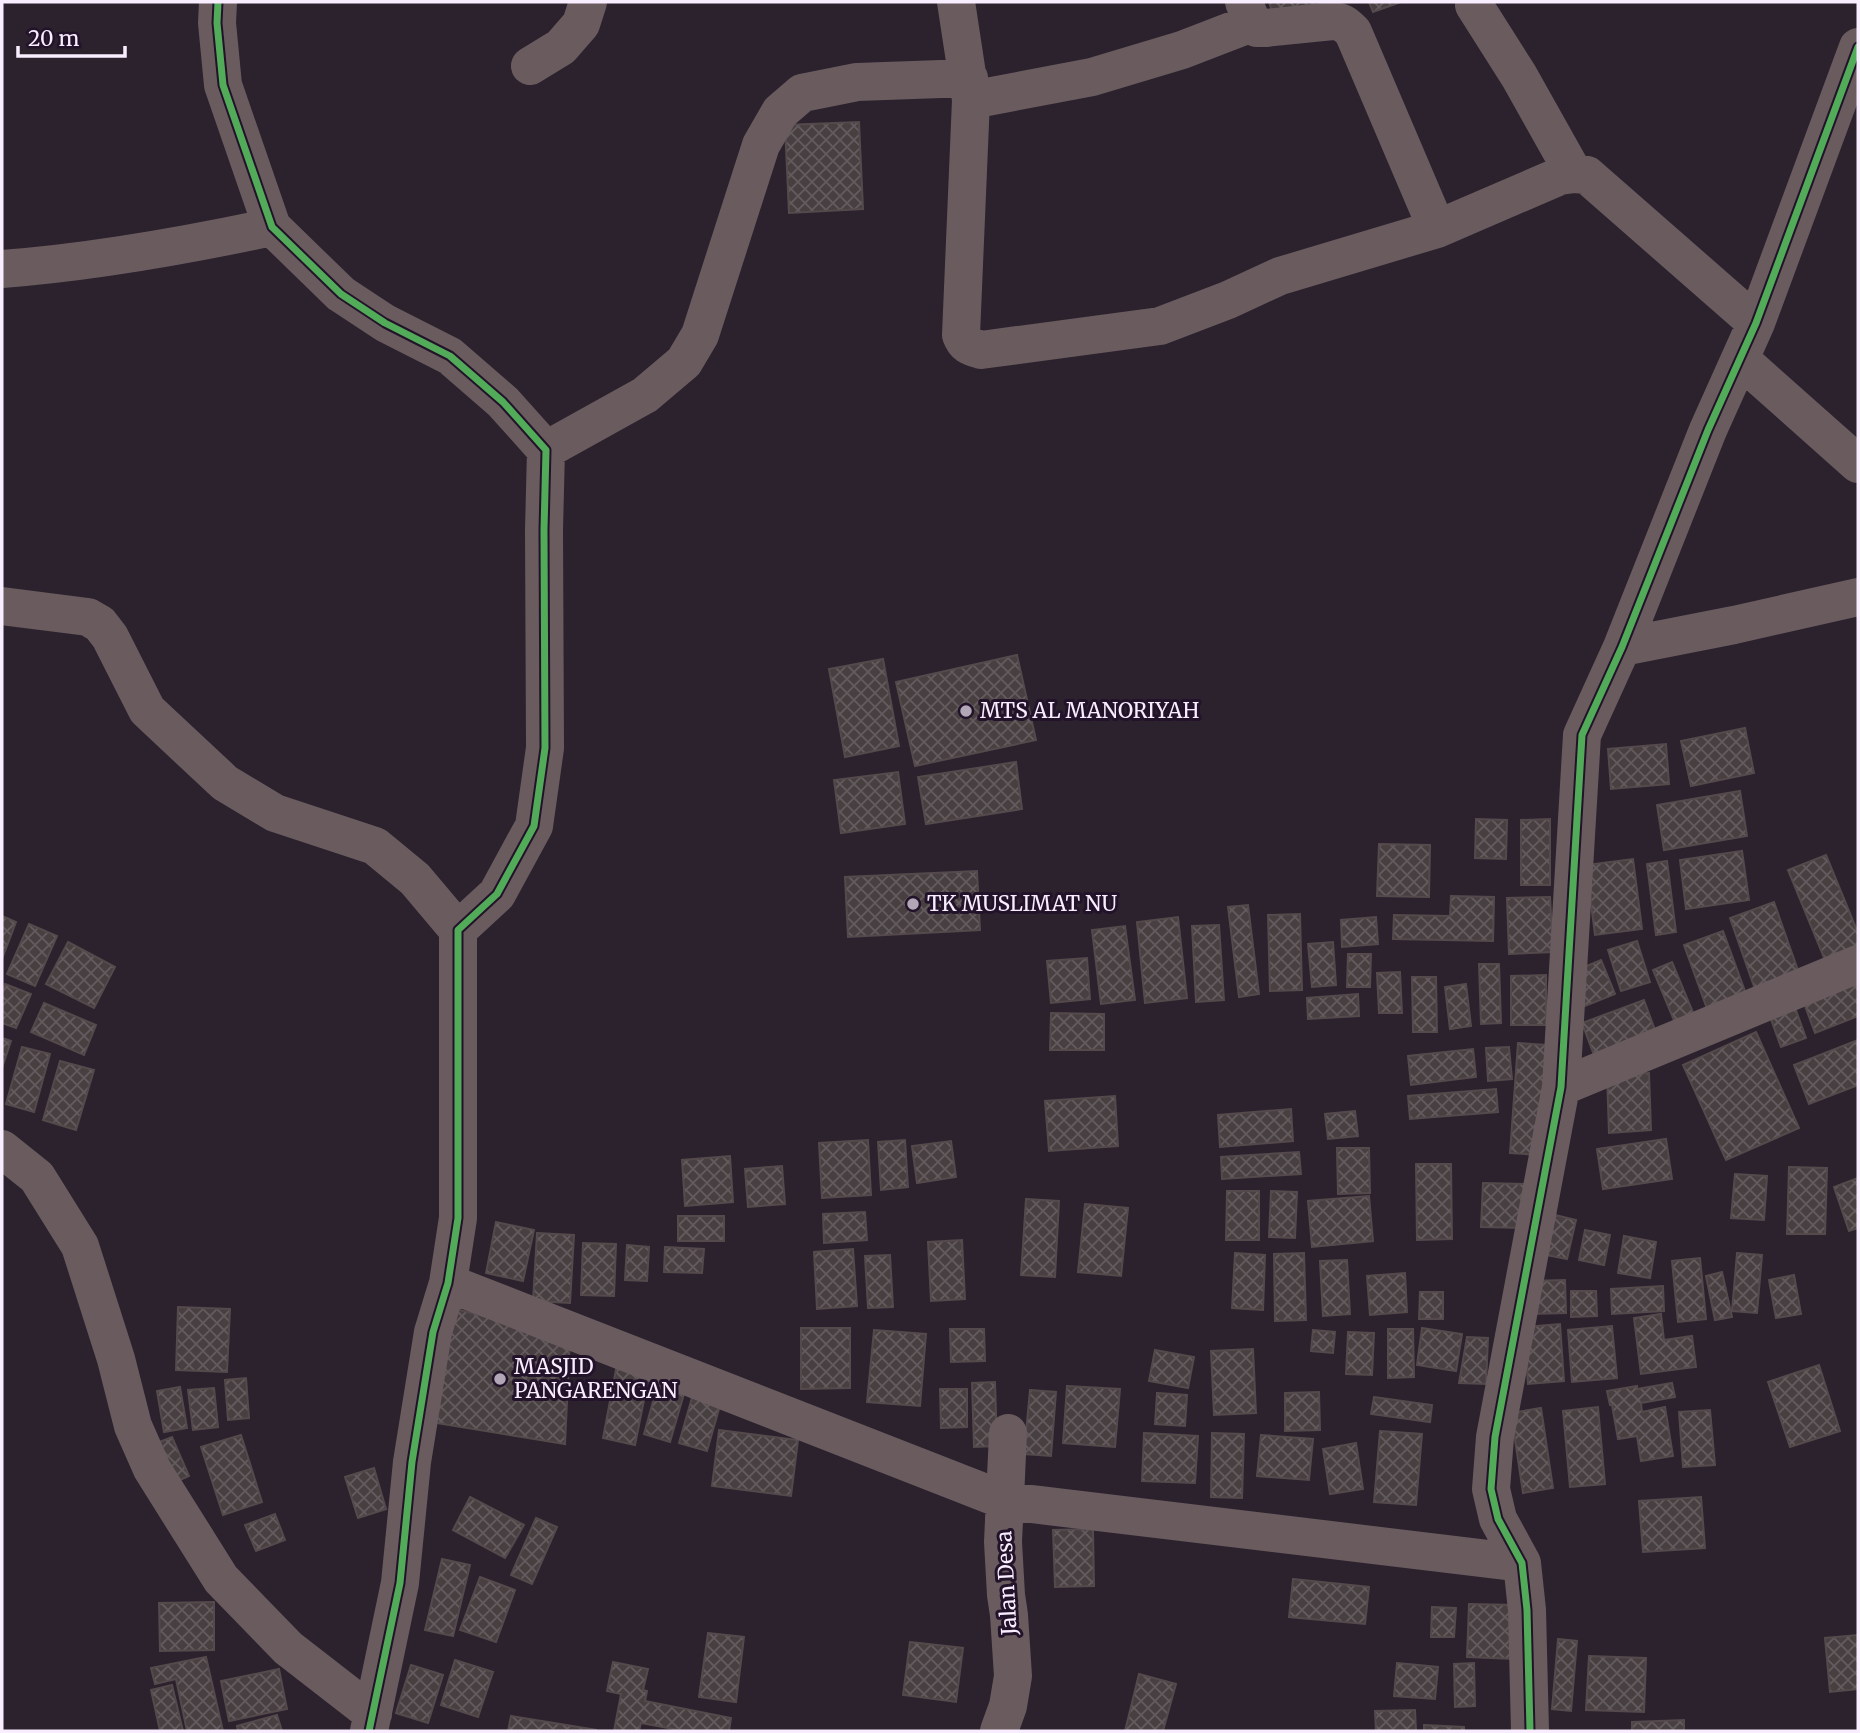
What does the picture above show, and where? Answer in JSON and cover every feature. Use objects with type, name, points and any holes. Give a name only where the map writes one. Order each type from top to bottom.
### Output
[{"type":"street","points":[[218,2],[217,23],[223,85],[272,227],[341,294],[385,323],[450,356],[503,402],[546,450],[545,748],[534,826],[497,894],[458,930]]},
{"type":"street","points":[[530,66],[561,47],[581,24],[588,2]]},
{"type":"street","points":[[956,2],[970,89],[961,335],[968,346],[981,350],[1160,326],[1228,300],[1280,276],[1437,229],[1560,176],[1574,174],[1587,175],[1756,323]]},
{"type":"street","points":[[1474,5],[1519,76],[1574,174]]},
{"type":"street","points":[[546,450],[645,395],[684,362],[700,335],[761,145],[780,112],[802,93],[857,82],[970,89],[1092,77],[1182,50],[1248,13],[1257,28],[1333,21],[1346,24],[1353,32],[1437,229]]},
{"type":"street","points":[[1530,1731],[1527,1610],[1522,1563],[1498,1519],[1491,1489],[1495,1437],[1561,1087],[1582,735],[1622,647],[1707,430],[1756,323],[1858,47]]},
{"type":"street","points":[[2,269],[57,265],[163,249],[272,227]]},
{"type":"street","points":[[1740,359],[1858,464]]},
{"type":"street","points":[[1622,647],[1858,597]]},
{"type":"street","points":[[2,606],[88,617],[100,624],[110,637],[147,710],[225,783],[275,813],[375,846],[415,879],[458,930],[458,1218],[448,1283],[433,1332],[412,1462],[400,1583],[371,1723]]},
{"type":"street","points":[[1561,1087],[1858,964]]},
{"type":"street","points":[[2,1149],[37,1177],[80,1246],[116,1359],[133,1426],[152,1469],[221,1579],[288,1648],[371,1723]]},
{"type":"street","points":[[448,1283],[1006,1501],[1522,1563]]},
{"type":"street","name":"Jalan Desa","points":[[999,1731],[1008,1706],[1013,1676],[1003,1563],[1008,1433]]},
{"type":"building","points":[[1269,2],[1319,2],[1321,6],[1276,23]]},
{"type":"building","points":[[1369,2],[1401,2],[1373,12]]},
{"type":"building","points":[[859,122],[863,209],[789,213],[785,125]]},
{"type":"building","name":"MTS AL MANORIYAH","points":[[1017,655],[1036,740],[915,766],[896,682]]},
{"type":"building","points":[[883,659],[899,746],[845,757],[829,669]]},
{"type":"building","points":[[1745,728],[1754,773],[1691,786],[1681,741]]},
{"type":"building","points":[[1666,744],[1669,784],[1611,789],[1608,749]]},
{"type":"building","name":"MTS AL MANORIYAH","points":[[1016,762],[1022,809],[926,824],[918,777]]},
{"type":"building","points":[[898,772],[905,824],[841,833],[834,780]]},
{"type":"building","points":[[1740,791],[1747,836],[1664,850],[1657,805]]},
{"type":"building","points":[[1476,819],[1507,820],[1506,859],[1475,858]]},
{"type":"building","points":[[1550,819],[1550,885],[1521,885],[1521,820]]},
{"type":"building","points":[[1379,844],[1430,845],[1429,897],[1377,896]]},
{"type":"building","points":[[1742,851],[1749,900],[1686,909],[1680,860]]},
{"type":"building","points":[[1826,855],[1858,933],[1858,952],[1827,965],[1788,870]]},
{"type":"building","points":[[1633,859],[1642,929],[1595,935],[1586,865]]},
{"type":"building","points":[[1667,861],[1676,932],[1656,935],[1647,864]]},
{"type":"building","name":"TK MUSLIMAT NU","points":[[977,871],[980,930],[848,937],[845,877]]},
{"type":"building","points":[[1451,896],[1494,897],[1493,941],[1393,939],[1394,915],[1450,916]]},
{"type":"building","points":[[1550,897],[1553,952],[1509,954],[1507,898]]},
{"type":"building","points":[[1774,902],[1801,979],[1757,995],[1730,918]]},
{"type":"building","points":[[1248,905],[1259,994],[1239,997],[1228,907]]},
{"type":"building","points":[[1300,914],[1302,990],[1270,991],[1268,915]]},
{"type":"building","points":[[2,916],[16,922],[2,959]]},
{"type":"building","points":[[1178,917],[1187,998],[1145,1003],[1137,922]]},
{"type":"building","points":[[1376,917],[1378,944],[1342,947],[1341,920]]},
{"type":"building","points":[[29,924],[57,936],[35,986],[7,974]]},
{"type":"building","points":[[1219,925],[1224,1000],[1196,1002],[1192,926]]},
{"type":"building","points":[[1125,926],[1135,1000],[1101,1004],[1092,930]]},
{"type":"building","points":[[1723,931],[1749,1002],[1710,1017],[1684,945]]},
{"type":"building","points":[[1637,941],[1650,982],[1621,991],[1608,950]]},
{"type":"building","points":[[68,942],[115,967],[94,1008],[46,984]]},
{"type":"building","points":[[1333,942],[1336,985],[1312,987],[1308,944]]},
{"type":"building","points":[[1348,954],[1371,954],[1370,987],[1347,987]]},
{"type":"building","points":[[1087,958],[1090,999],[1051,1003],[1047,961]]},
{"type":"building","points":[[1601,960],[1615,994],[1585,1006],[1572,972]]},
{"type":"building","points":[[1672,962],[1697,1022],[1678,1030],[1653,970]]},
{"type":"building","points":[[1479,964],[1499,964],[1501,1023],[1481,1024]]},
{"type":"building","points":[[1400,972],[1402,1013],[1379,1013],[1377,973]]},
{"type":"building","points":[[1858,973],[1858,1016],[1815,1033],[1801,995]]},
{"type":"building","points":[[1546,975],[1546,1025],[1511,1025],[1511,976]]},
{"type":"building","points":[[1412,977],[1436,977],[1437,1032],[1413,1032]]},
{"type":"building","points":[[5,984],[31,994],[16,1028],[2,1023],[2,992]]},
{"type":"building","points":[[1466,984],[1471,1026],[1450,1029],[1445,987]]},
{"type":"building","points":[[1358,994],[1359,1016],[1308,1019],[1307,998]]},
{"type":"building","points":[[1644,1000],[1659,1041],[1597,1063],[1582,1023]]},
{"type":"building","points":[[1793,1002],[1806,1038],[1781,1047],[1768,1011]]},
{"type":"building","points":[[44,1003],[96,1025],[84,1055],[31,1032]]},
{"type":"building","points":[[1051,1013],[1104,1014],[1104,1050],[1050,1050]]},
{"type":"building","points":[[1756,1032],[1799,1128],[1726,1160],[1683,1065]]},
{"type":"building","points":[[2,1038],[11,1041],[2,1068]]},
{"type":"building","points":[[1858,1040],[1858,1085],[1809,1104],[1794,1065]]},
{"type":"building","points":[[1518,1043],[1547,1045],[1539,1155],[1510,1153]]},
{"type":"building","points":[[22,1047],[50,1054],[34,1112],[6,1104]]},
{"type":"building","points":[[1509,1047],[1512,1079],[1488,1081],[1486,1048]]},
{"type":"building","points":[[1473,1049],[1476,1077],[1411,1085],[1408,1056]]},
{"type":"building","points":[[60,1061],[94,1070],[76,1130],[43,1120]]},
{"type":"building","points":[[1649,1073],[1651,1130],[1609,1133],[1607,1075]]},
{"type":"building","points":[[1496,1089],[1498,1112],[1410,1119],[1408,1096]]},
{"type":"building","points":[[1115,1096],[1118,1146],[1049,1151],[1045,1101]]},
{"type":"building","points":[[1291,1109],[1293,1141],[1220,1147],[1218,1115]]},
{"type":"building","points":[[1355,1111],[1358,1136],[1328,1139],[1325,1114]]},
{"type":"building","points":[[1666,1139],[1672,1179],[1603,1189],[1597,1149]]},
{"type":"building","points":[[868,1140],[871,1195],[822,1198],[819,1143]]},
{"type":"building","points":[[905,1140],[908,1187],[881,1190],[878,1142]]},
{"type":"building","points":[[951,1141],[956,1177],[917,1183],[912,1146]]},
{"type":"building","points":[[1337,1148],[1369,1148],[1370,1193],[1338,1194]]},
{"type":"building","points":[[1299,1152],[1301,1174],[1222,1179],[1221,1157]]},
{"type":"building","points":[[730,1156],[733,1202],[685,1206],[682,1160]]},
{"type":"building","points":[[1416,1164],[1451,1164],[1452,1239],[1417,1240]]},
{"type":"building","points":[[782,1166],[785,1204],[748,1207],[745,1169]]},
{"type":"building","points":[[1789,1167],[1827,1168],[1825,1234],[1787,1234]]},
{"type":"building","points":[[1735,1174],[1767,1176],[1764,1220],[1731,1218]]},
{"type":"building","points":[[1858,1178],[1858,1228],[1849,1231],[1834,1187]]},
{"type":"building","points":[[1483,1183],[1527,1184],[1526,1228],[1481,1227]]},
{"type":"building","points":[[1227,1191],[1259,1191],[1259,1240],[1226,1240]]},
{"type":"building","points":[[1271,1191],[1297,1192],[1295,1238],[1269,1237]]},
{"type":"building","points":[[1369,1196],[1373,1241],[1312,1247],[1308,1201]]},
{"type":"building","points":[[1026,1199],[1059,1201],[1055,1277],[1021,1275]]},
{"type":"building","points":[[1085,1204],[1128,1208],[1121,1276],[1078,1272]]},
{"type":"building","points":[[865,1212],[867,1240],[824,1243],[823,1214]]},
{"type":"building","points":[[1555,1215],[1576,1220],[1567,1259],[1546,1255]]},
{"type":"building","points":[[678,1216],[724,1216],[724,1241],[678,1241]]},
{"type":"building","points":[[496,1222],[534,1230],[523,1281],[486,1273]]},
{"type":"building","points":[[1585,1230],[1610,1235],[1604,1265],[1579,1260]]},
{"type":"building","points":[[537,1233],[574,1235],[570,1303],[533,1301]]},
{"type":"building","points":[[1624,1236],[1656,1242],[1650,1278],[1618,1273]]},
{"type":"building","points":[[962,1240],[965,1299],[931,1301],[928,1242]]},
{"type":"building","points":[[583,1243],[616,1244],[614,1296],[581,1295]]},
{"type":"building","points":[[627,1245],[649,1247],[647,1281],[625,1280]]},
{"type":"building","points":[[665,1247],[704,1249],[702,1273],[664,1272]]},
{"type":"building","points":[[853,1249],[857,1306],[817,1309],[814,1252]]},
{"type":"building","points":[[1235,1253],[1265,1255],[1263,1310],[1232,1308]]},
{"type":"building","points":[[1304,1253],[1306,1320],[1275,1321],[1274,1254]]},
{"type":"building","points":[[1737,1253],[1762,1255],[1757,1313],[1732,1311]]},
{"type":"building","points":[[890,1255],[893,1307],[868,1308],[865,1256]]},
{"type":"building","points":[[1700,1258],[1706,1319],[1678,1322],[1672,1261]]},
{"type":"building","points":[[1347,1260],[1350,1314],[1323,1316],[1320,1261]]},
{"type":"building","points":[[1722,1272],[1732,1317],[1715,1320],[1706,1276]]},
{"type":"building","points":[[1405,1273],[1407,1312],[1370,1315],[1367,1276]]},
{"type":"building","points":[[1794,1275],[1801,1314],[1776,1318],[1769,1280]]},
{"type":"building","points":[[1565,1280],[1566,1313],[1531,1314],[1530,1281]]},
{"type":"building","points":[[1663,1286],[1664,1311],[1612,1314],[1611,1289]]},
{"type":"building","points":[[1571,1291],[1596,1291],[1597,1316],[1571,1317]]},
{"type":"building","points":[[1420,1292],[1443,1292],[1443,1319],[1419,1319]]},
{"type":"building","name":"MASJID PANGARENGAN","points":[[444,1306],[570,1338],[565,1444],[424,1421]]},
{"type":"building","points":[[178,1307],[230,1309],[227,1372],[176,1370]]},
{"type":"building","points":[[1661,1314],[1664,1340],[1692,1336],[1696,1367],[1641,1374],[1634,1318]]},
{"type":"building","points":[[1560,1324],[1564,1381],[1528,1384],[1524,1327]]},
{"type":"building","points":[[1612,1326],[1617,1378],[1572,1382],[1568,1330]]},
{"type":"building","points":[[801,1328],[850,1328],[850,1388],[801,1389]]},
{"type":"building","points":[[1422,1328],[1462,1334],[1456,1371],[1417,1365]]},
{"type":"building","points":[[950,1329],[984,1329],[985,1361],[951,1362]]},
{"type":"building","points":[[1388,1329],[1413,1329],[1414,1377],[1388,1378]]},
{"type":"building","points":[[874,1330],[926,1334],[920,1406],[867,1402]]},
{"type":"building","points":[[1313,1330],[1335,1332],[1333,1353],[1311,1351]]},
{"type":"building","points":[[1348,1332],[1374,1333],[1372,1375],[1346,1374]]},
{"type":"building","points":[[1467,1337],[1488,1338],[1486,1384],[1459,1383]]},
{"type":"building","points":[[1253,1349],[1256,1413],[1214,1415],[1211,1351]]},
{"type":"building","points":[[1155,1350],[1194,1357],[1188,1388],[1149,1381]]},
{"type":"building","points":[[618,1359],[651,1365],[635,1445],[603,1438]]},
{"type":"building","points":[[1819,1365],[1840,1431],[1790,1447],[1768,1382]]},
{"type":"building","points":[[246,1378],[249,1418],[228,1420],[225,1380]]},
{"type":"building","points":[[659,1380],[686,1387],[670,1442],[644,1434]]},
{"type":"building","points":[[995,1382],[997,1446],[974,1447],[972,1383]]},
{"type":"building","points":[[1672,1383],[1675,1397],[1641,1403],[1642,1412],[1665,1407],[1673,1456],[1641,1461],[1637,1436],[1618,1439],[1607,1391]]},
{"type":"building","points":[[1067,1386],[1120,1389],[1115,1447],[1063,1443]]},
{"type":"building","points":[[180,1387],[187,1428],[164,1432],[157,1391]]},
{"type":"building","points":[[695,1387],[723,1395],[707,1451],[679,1443]]},
{"type":"building","points":[[214,1388],[218,1427],[193,1430],[188,1390]]},
{"type":"building","points":[[940,1389],[967,1389],[967,1427],[941,1428]]},
{"type":"building","points":[[1030,1390],[1056,1392],[1051,1456],[1024,1454]]},
{"type":"building","points":[[1319,1392],[1320,1430],[1285,1431],[1285,1393]]},
{"type":"building","points":[[1157,1393],[1187,1395],[1185,1426],[1155,1424]]},
{"type":"building","points":[[1374,1397],[1432,1405],[1430,1422],[1371,1414]]},
{"type":"building","points":[[1598,1407],[1605,1484],[1570,1487],[1563,1411]]},
{"type":"building","points":[[1541,1408],[1553,1488],[1523,1493],[1511,1413]]},
{"type":"building","points":[[1710,1410],[1715,1465],[1683,1467],[1679,1412]]},
{"type":"building","points":[[719,1430],[798,1440],[791,1496],[712,1486]]},
{"type":"building","points":[[1380,1431],[1422,1434],[1416,1505],[1374,1502]]},
{"type":"building","points":[[1144,1433],[1198,1436],[1195,1483],[1142,1481]]},
{"type":"building","points":[[1212,1433],[1244,1434],[1242,1498],[1211,1497]]},
{"type":"building","points":[[241,1435],[262,1502],[223,1515],[201,1447]]},
{"type":"building","points":[[1261,1435],[1313,1439],[1309,1480],[1257,1476]]},
{"type":"building","points":[[172,1437],[189,1476],[171,1484],[154,1444]]},
{"type":"building","points":[[1356,1443],[1363,1489],[1330,1494],[1323,1449]]},
{"type":"building","points":[[374,1468],[386,1509],[358,1518],[345,1477]]},
{"type":"building","points":[[470,1497],[524,1525],[505,1558],[453,1530]]},
{"type":"building","points":[[1701,1497],[1705,1548],[1643,1552],[1639,1501]]},
{"type":"building","points":[[275,1514],[285,1540],[256,1551],[245,1525]]},
{"type":"building","points":[[536,1518],[557,1527],[532,1584],[511,1575]]},
{"type":"building","points":[[1093,1529],[1094,1586],[1055,1587],[1053,1530]]},
{"type":"building","points":[[442,1559],[470,1565],[453,1636],[425,1630]]},
{"type":"building","points":[[480,1577],[515,1590],[496,1642],[460,1630]]},
{"type":"building","points":[[1293,1579],[1369,1587],[1365,1624],[1289,1617]]},
{"type":"building","points":[[214,1602],[214,1650],[160,1651],[159,1603]]},
{"type":"building","points":[[1469,1604],[1517,1605],[1515,1659],[1467,1657]]},
{"type":"building","points":[[1432,1607],[1456,1608],[1454,1637],[1431,1637]]},
{"type":"building","points":[[708,1633],[744,1637],[736,1702],[699,1697]]},
{"type":"building","points":[[1858,1635],[1858,1689],[1830,1692],[1825,1638]]},
{"type":"building","points":[[1558,1639],[1577,1641],[1571,1711],[1552,1709]]},
{"type":"building","points":[[910,1642],[963,1648],[956,1702],[903,1695]]},
{"type":"building","points":[[1589,1656],[1646,1658],[1644,1712],[1586,1710]]},
{"type":"building","points":[[206,1657],[223,1731],[187,1731],[176,1679],[155,1684],[151,1668]]},
{"type":"building","points":[[455,1660],[493,1672],[478,1717],[441,1705]]},
{"type":"building","points":[[613,1662],[648,1669],[643,1690],[647,1691],[645,1701],[731,1718],[729,1731],[684,1731],[641,1723],[639,1731],[614,1731],[621,1694],[607,1691]]},
{"type":"building","points":[[1397,1663],[1438,1667],[1435,1699],[1394,1696]]},
{"type":"building","points":[[1474,1663],[1475,1706],[1455,1707],[1454,1664]]},
{"type":"building","points":[[411,1665],[443,1675],[428,1723],[396,1713]]},
{"type":"building","points":[[279,1669],[287,1709],[229,1721],[221,1681]]},
{"type":"building","points":[[1139,1674],[1176,1684],[1163,1731],[1125,1731]]},
{"type":"building","points":[[172,1685],[183,1731],[160,1731],[151,1690]]},
{"type":"building","points":[[1415,1710],[1416,1731],[1376,1731],[1375,1711]]},
{"type":"building","points":[[277,1715],[282,1731],[238,1731],[237,1726]]},
{"type":"building","points":[[511,1716],[597,1730],[508,1731]]},
{"type":"building","points":[[1684,1720],[1684,1731],[1632,1731],[1632,1722]]},
{"type":"building","points":[[1424,1725],[1464,1727],[1464,1731],[1424,1731]]},
{"type":"cycle path","points":[[218,2],[217,23],[223,85],[272,227],[341,294],[385,323],[450,356],[503,402],[546,450],[545,748],[534,826],[497,894],[458,930],[458,1218],[448,1283],[433,1332],[412,1462],[400,1583],[369,1731]]},
{"type":"cycle path","points":[[1530,1731],[1527,1610],[1522,1563],[1498,1519],[1491,1489],[1495,1437],[1561,1087],[1582,735],[1622,647],[1708,430],[1756,323],[1858,47]]},
{"type":"place","name":"MTS AL MANORIYAH","points":[[966,711]]},
{"type":"place","name":"TK MUSLIMAT NU","points":[[913,904]]},
{"type":"place","name":"MASJID PANGARENGAN","points":[[500,1379]]}]
